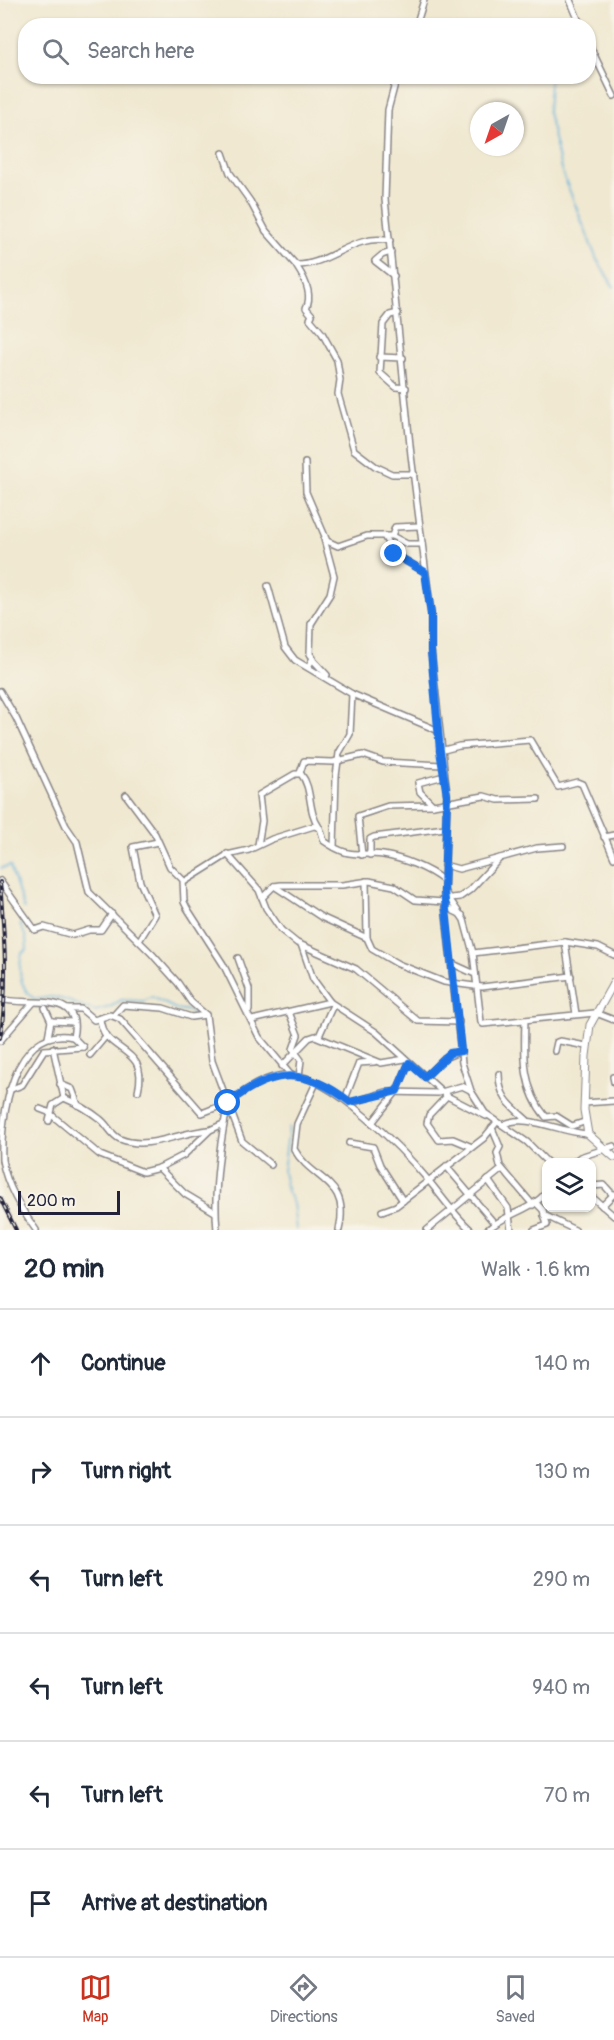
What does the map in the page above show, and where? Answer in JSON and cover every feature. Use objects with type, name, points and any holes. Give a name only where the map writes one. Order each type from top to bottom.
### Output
[{"type":"main road","points":[[614,982],[596,1013],[586,1046],[584,1103],[584,1122],[588,1134],[614,1157]]},
{"type":"street","points":[[418,18],[424,0]]},
{"type":"street","points":[[570,0],[578,18]]},
{"type":"street","points":[[596,59],[614,96]]},
{"type":"street","points":[[395,84],[389,105],[385,170],[393,276],[404,358],[419,526],[431,614],[431,651],[440,751],[448,802],[445,828],[445,904],[464,1072],[471,1091],[490,1118]]},
{"type":"street","points":[[223,153],[230,173],[250,201],[266,231],[296,265],[335,254],[350,245],[380,240],[390,241]]},
{"type":"street","points":[[391,252],[375,261],[393,276]]},
{"type":"street","points":[[297,267],[307,287],[310,300],[306,308],[312,315],[310,319],[322,333],[337,360],[340,380],[338,394],[354,450],[379,468],[392,474],[414,474]]},
{"type":"street","points":[[398,313],[390,315],[383,324],[379,357],[381,375],[399,388],[405,388]]},
{"type":"street","points":[[379,357],[404,358]]},
{"type":"street","points":[[305,464],[306,492],[324,539],[334,576],[330,594],[311,624],[310,654],[331,681]]},
{"type":"street","points":[[392,536],[395,527],[419,526]]},
{"type":"street","points":[[384,536],[394,554],[425,572]]},
{"type":"street","points":[[324,539],[338,546],[360,538],[392,536],[407,544],[422,544]]},
{"type":"street","points":[[268,586],[285,647],[295,660],[352,694],[439,731]]},
{"type":"street","points":[[308,667],[313,660]]},
{"type":"street","points":[[0,691],[16,718],[66,825],[77,842],[89,892],[140,941],[178,983],[191,1002],[206,1015],[212,1062],[242,1141],[272,1166]]},
{"type":"street","points":[[334,847],[334,791],[339,753],[350,734],[352,694]]},
{"type":"street","points":[[440,751],[459,746],[530,740],[558,787],[577,782],[582,784],[614,858]]},
{"type":"street","points":[[258,845],[262,821],[259,795],[300,773],[304,761],[339,761],[363,755],[383,762],[442,765]]},
{"type":"street","points":[[300,773],[307,787],[312,816],[319,826],[324,841],[349,855],[370,855],[401,860],[435,874],[444,881]]},
{"type":"street","points":[[433,805],[420,792],[418,783],[444,776]]},
{"type":"street","points":[[126,795],[159,842],[170,867],[184,882],[184,902],[223,964],[249,1012],[259,1037],[290,1074],[316,1083],[347,1101],[372,1123],[429,1180],[451,1209],[471,1230]]},
{"type":"street","points":[[362,855],[359,815],[388,806],[433,805],[484,796],[498,800],[538,799]]},
{"type":"street","points":[[184,882],[227,854],[319,826]]},
{"type":"street","points":[[370,855],[370,839],[374,837],[445,828]]},
{"type":"street","points":[[604,837],[614,835]]},
{"type":"street","points":[[140,941],[155,915],[140,882],[134,847],[159,842]]},
{"type":"street","points":[[444,865],[459,869],[537,848],[563,846]]},
{"type":"street","points":[[227,854],[249,876],[281,930],[302,947],[345,963],[360,972],[421,1022],[459,1022]]},
{"type":"street","points":[[451,898],[460,897],[470,890],[500,858]]},
{"type":"street","points":[[0,881],[35,930],[44,927],[72,935],[88,930],[101,930],[111,914]]},
{"type":"street","points":[[262,898],[274,886],[366,881],[394,886],[419,901],[445,904],[462,915]]},
{"type":"street","points":[[366,881],[367,938],[372,949],[406,969],[454,985],[477,987],[571,976]]},
{"type":"street","points":[[274,886],[321,917],[367,938]]},
{"type":"street","points":[[444,891],[462,915],[473,953],[482,1023],[596,1013],[614,1020]]},
{"type":"street","points":[[473,953],[565,942],[603,949],[614,955]]},
{"type":"street","points":[[565,942],[576,1014]]},
{"type":"street","points":[[302,947],[313,979],[332,1004],[376,1032],[445,1094],[503,1125],[543,1158]]},
{"type":"street","points":[[238,957],[249,989],[249,1012]]},
{"type":"street","points":[[453,964],[475,974]]},
{"type":"street","points":[[0,998],[19,1004],[57,1003],[68,1009],[77,1008],[94,1020],[114,1015],[123,1005],[163,1008],[191,1017],[206,1015]]},
{"type":"street","points":[[0,1041],[33,1003]]},
{"type":"street","points":[[252,1020],[332,1004]]},
{"type":"street","points":[[319,1036],[332,1004]]},
{"type":"street","points":[[45,1008],[51,1021],[48,1037]]},
{"type":"street","points":[[68,1009],[74,1022],[73,1036]]},
{"type":"street","points":[[290,1012],[298,1035],[293,1046],[302,1064],[299,1077]]},
{"type":"street","points":[[114,1015],[158,1061],[200,1111],[208,1112],[228,1103],[262,1082],[290,1074]]},
{"type":"street","points":[[100,1018],[106,1036],[137,1062],[141,1074],[138,1091]]},
{"type":"street","points":[[525,1020],[527,1085],[533,1100],[546,1117],[556,1116],[572,1126],[584,1122]]},
{"type":"street","points":[[51,1021],[74,1022]]},
{"type":"street","points":[[9,1090],[22,1084],[41,1053],[50,1048],[83,1047],[73,1036],[48,1037],[16,1066],[9,1090],[4,1114],[2,1160],[15,1198],[36,1230]]},
{"type":"street","points":[[90,1055],[106,1036]]},
{"type":"street","points":[[282,1066],[309,1038],[319,1036],[376,1062]]},
{"type":"street","points":[[555,1051],[557,1042],[560,1041],[586,1046]]},
{"type":"street","points":[[41,1042],[50,1048],[64,1098]]},
{"type":"street","points":[[425,1077],[450,1053],[461,1051]]},
{"type":"street","points":[[347,1101],[359,1063],[407,1061]]},
{"type":"street","points":[[372,1123],[397,1091],[407,1061]]},
{"type":"street","points":[[499,1074],[499,1087],[506,1101],[528,1121]]},
{"type":"street","points":[[316,1083],[297,1124],[294,1149],[303,1162],[331,1184],[341,1210],[339,1230]]},
{"type":"street","points":[[60,1084],[72,1089],[78,1105]]},
{"type":"street","points":[[347,1101],[397,1091],[445,1094],[462,1086],[471,1091]]},
{"type":"street","points":[[445,1094],[429,1115],[427,1123],[439,1140],[453,1139],[472,1147]]},
{"type":"street","points":[[49,1121],[56,1101],[64,1098],[102,1121],[122,1140],[154,1142],[188,1132],[210,1130]]},
{"type":"street","points":[[584,1103],[614,1101]]},
{"type":"street","points":[[217,1230],[215,1212],[223,1124],[228,1103]]},
{"type":"street","points":[[40,1109],[50,1114],[106,1158],[121,1161],[143,1172],[159,1168],[184,1155],[210,1130],[223,1124]]},
{"type":"street","points":[[503,1125],[519,1119],[569,1133],[588,1134]]},
{"type":"street","points":[[382,1211],[403,1201],[472,1147],[496,1122]]},
{"type":"street","points":[[492,1128],[499,1145],[497,1153],[502,1169],[512,1177],[520,1192],[544,1215],[574,1230]]},
{"type":"street","points":[[349,1143],[373,1146],[380,1165],[403,1201]]},
{"type":"street","points":[[582,1158],[602,1148],[614,1146]]},
{"type":"street","points":[[446,1166],[495,1224]]},
{"type":"street","points":[[159,1168],[185,1194],[215,1212]]},
{"type":"street","points":[[427,1230],[502,1169]]},
{"type":"street","points":[[488,1180],[504,1201],[509,1214],[511,1230]]},
{"type":"street","points":[[596,1186],[604,1185],[614,1194],[602,1206]]},
{"type":"street","points":[[487,1230],[509,1214],[535,1204],[542,1198]]},
{"type":"street","points":[[596,1201],[614,1216]]},
{"type":"street","points":[[534,1230],[546,1225],[544,1215]]},
{"type":"waterway","points":[[550,84],[548,112],[561,169],[597,260],[614,287]]},
{"type":"waterway","points":[[1,868],[10,866],[24,909]]},
{"type":"waterway","points":[[26,922],[20,925],[26,937],[27,950],[22,953],[20,972],[22,983],[33,998],[58,998],[95,1011],[110,1007],[121,1000],[144,1001],[152,997],[176,1009],[190,1011],[197,1015]]},
{"type":"waterway","points":[[289,1127],[283,1171],[287,1192],[293,1203],[296,1230]]},
{"type":"railway","points":[[0,882],[5,979],[0,1038]]},
{"type":"railway","points":[[0,1198],[16,1230]]},
{"type":"route","points":[[228,1103],[249,1088],[275,1077],[290,1074],[316,1083],[350,1102],[397,1091],[409,1063],[425,1077],[450,1053],[461,1051],[459,1011],[444,896],[445,828],[448,802],[440,751],[438,708],[431,651],[431,614],[425,572],[394,554]]}]
